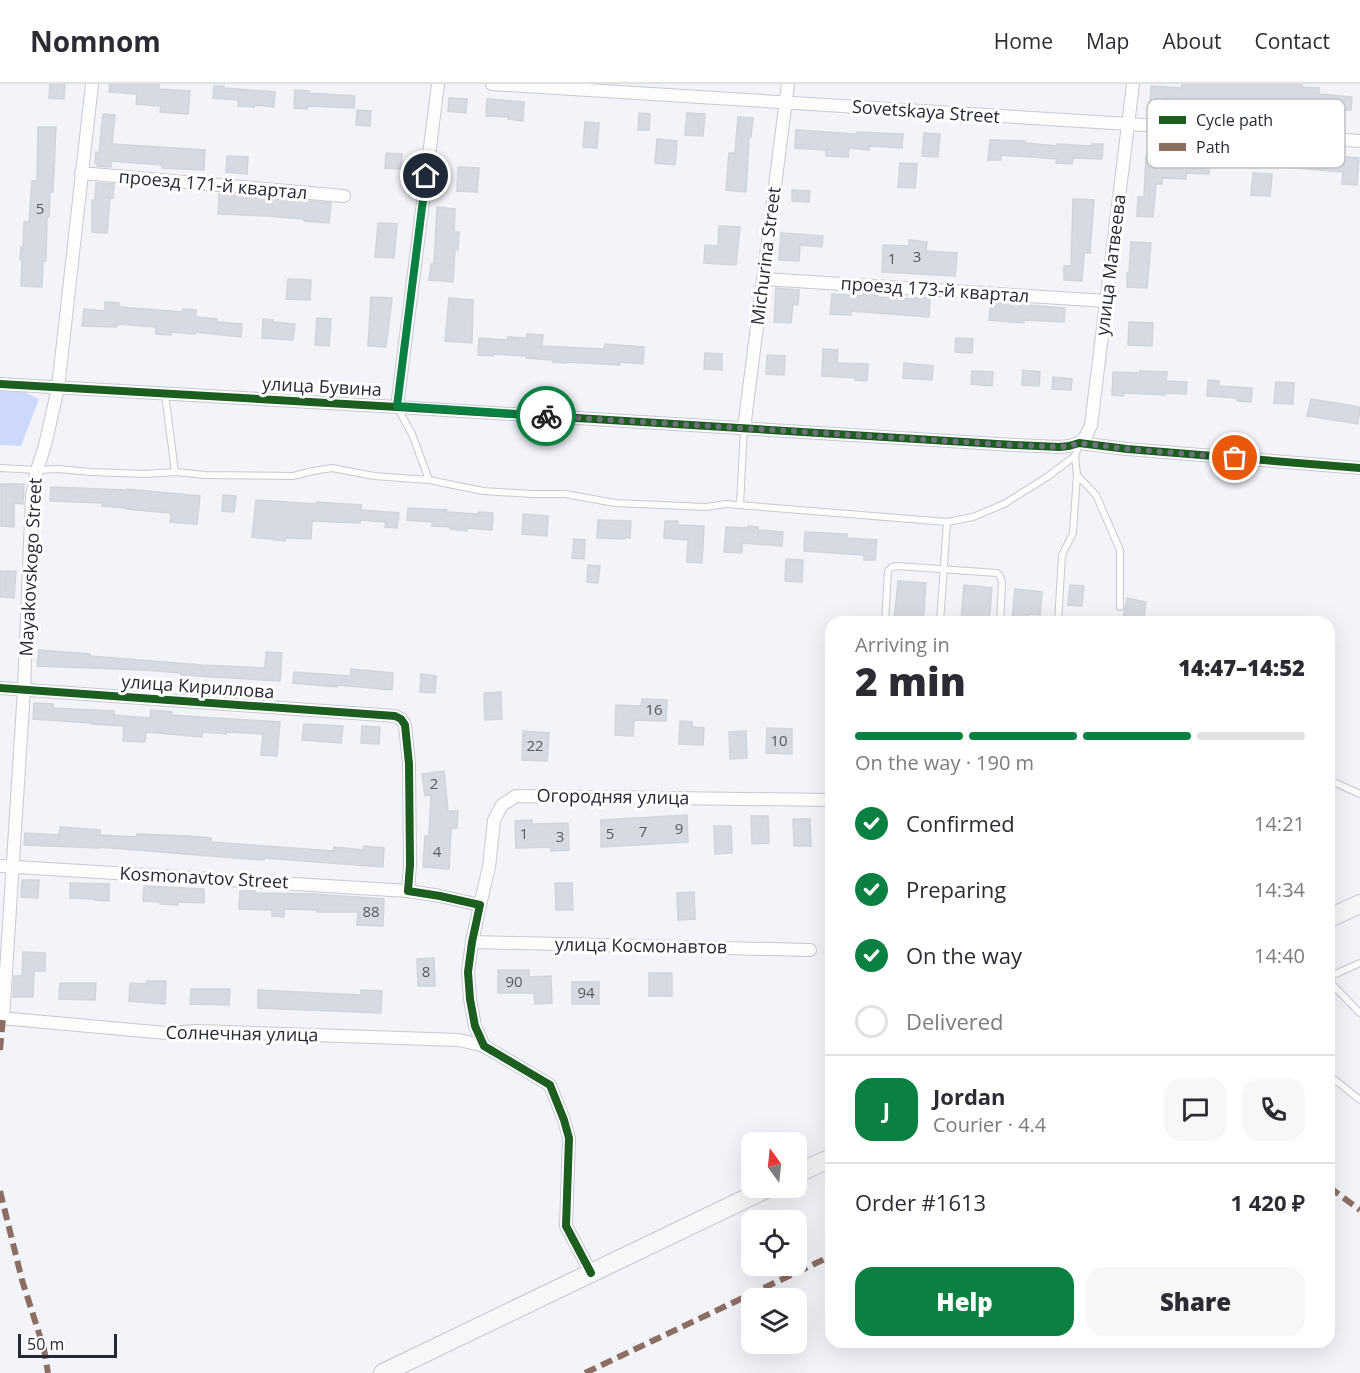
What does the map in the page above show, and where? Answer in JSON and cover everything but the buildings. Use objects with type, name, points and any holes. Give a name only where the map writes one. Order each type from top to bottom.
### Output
[{"type":"main road","points":[[1335,915],[1360,904]]},
{"type":"main road","points":[[807,1169],[825,1161]]},
{"type":"main road","points":[[383,1373],[747,1198]]},
{"type":"street","name":"Mayakovskogo Street","points":[[1,1018],[6,867],[24,689],[32,495],[57,387],[92,84]]},
{"type":"street","points":[[397,406],[438,84]]},
{"type":"street","name":"Sovetskaya Street","points":[[492,84],[1147,125]]},
{"type":"street","name":"Michurina Street","points":[[744,428],[788,84]]},
{"type":"street","name":"улица Матвеева","points":[[1079,443],[1086,436],[1091,425],[1133,84]]},
{"type":"street","name":"Sovetskaya Street","points":[[1345,140],[1360,141]]},
{"type":"street","name":"проезд 171-й квартал","points":[[81,173],[344,196]]},
{"type":"street","name":"проезд 173-й квартал","points":[[764,279],[1107,301]]},
{"type":"street","name":"улица Бувина","points":[[0,384],[1059,447],[1079,443],[1360,468]]},
{"type":"street","name":"улица Кириллова","points":[[0,688],[395,716],[405,725],[409,764],[408,891]]},
{"type":"street","name":"Огородняя улица","points":[[484,1046],[475,1026],[468,972],[472,942],[489,867],[494,820],[502,805],[516,796],[825,800]]},
{"type":"street","name":"Kosmonavtov Street","points":[[6,867],[408,891],[480,905]]},
{"type":"street","name":"улица Космонавтов","points":[[472,942],[810,950]]},
{"type":"street","name":"Солнечная улица","points":[[1,1018],[166,1033],[197,1031],[459,1040],[484,1046],[550,1085],[569,1138],[566,1226],[591,1273]]},
{"type":"lane","points":[[165,394],[175,472]]},
{"type":"lane","points":[[397,406],[412,434],[429,480]]},
{"type":"lane","points":[[740,505],[744,428]]},
{"type":"lane","points":[[1058,616],[1062,555],[1073,532],[1077,475],[1075,456],[1079,443]]},
{"type":"lane","points":[[0,468],[145,474],[175,472],[205,475],[293,476],[332,468],[374,476],[429,480],[483,490],[565,494],[615,503],[706,507],[726,504],[947,522],[973,517],[1004,504],[1075,456]]},
{"type":"lane","points":[[1077,475],[1096,495],[1120,550],[1120,607]]},
{"type":"lane","points":[[940,616],[947,522]]},
{"type":"lane","points":[[885,616],[888,571],[897,566],[997,573],[1002,582],[1000,616]]},
{"type":"lane","points":[[1335,783],[1360,794]]},
{"type":"lane","points":[[1335,976],[1360,963]]},
{"type":"lane","points":[[1335,986],[1360,1013]]},
{"type":"lane","points":[[1335,1080],[1360,1100]]},
{"type":"shaded area","points":[[0,391],[24,392],[39,399],[21,446],[0,445]]},
{"type":"marked path","points":[[0,1050],[3,1018]]},
{"type":"marked path","points":[[0,1191],[22,1280],[44,1349],[48,1373]]},
{"type":"marked path","points":[[1335,1191],[1360,1210]]},
{"type":"marked path","points":[[585,1373],[825,1259]]},
{"type":"cycle path","points":[[0,384],[1014,445],[1059,447],[1079,443],[1360,468]]},
{"type":"cycle path","points":[[0,688],[395,716],[401,719],[405,725],[409,764],[408,891],[480,905],[468,972],[475,1026],[484,1046],[550,1085],[569,1138],[566,1226],[591,1273]]},
{"type":"way so far","points":[[546,416],[1014,445],[1059,447],[1079,443],[1235,458]]},
{"type":"route","points":[[426,176],[397,406],[546,416]]}]
